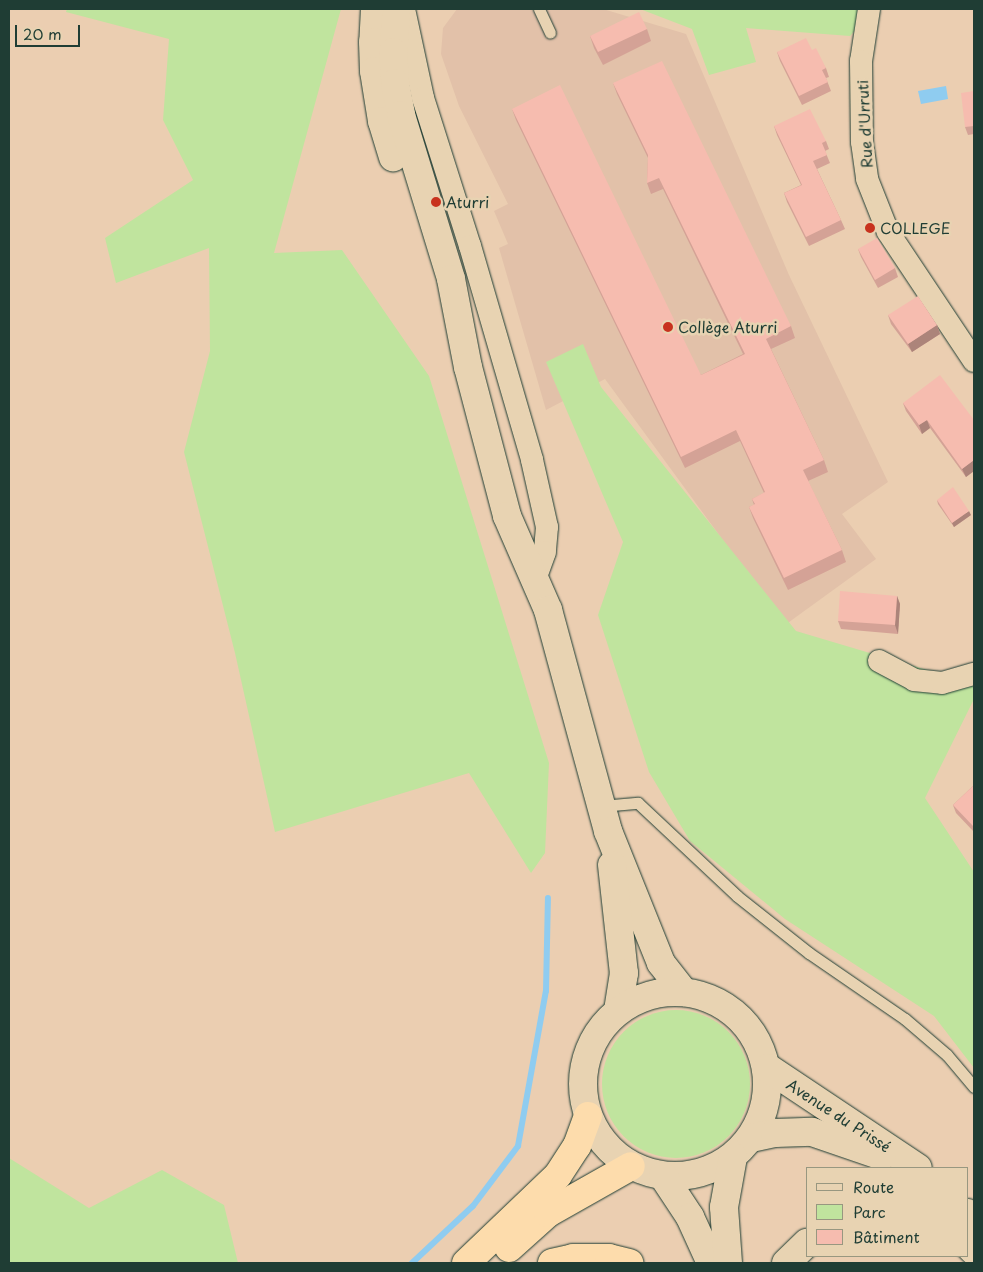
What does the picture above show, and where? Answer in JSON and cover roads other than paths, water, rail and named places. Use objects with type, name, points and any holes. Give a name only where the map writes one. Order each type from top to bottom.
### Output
[{"type":"highway","points":[[466,1263],[558,1175],[577,1146],[588,1116]]},
{"type":"highway","points":[[490,1263],[548,1213],[631,1166]]},
{"type":"highway","points":[[552,1263],[574,1258],[609,1258],[629,1263]]},
{"type":"main road","points":[[375,9],[374,71],[382,121],[443,316],[468,367]]},
{"type":"main road","points":[[399,9],[396,18],[393,52],[396,91],[409,146],[451,279],[468,367],[507,516],[548,610],[559,644],[608,832],[661,963],[684,992]]},
{"type":"main road","points":[[608,832],[624,973],[618,1011]]},
{"type":"main road","name":"Avenue du Prissé","points":[[684,992],[714,1000],[739,1017],[757,1041],[768,1068],[914,1165],[890,1160],[812,1132],[775,1133],[742,1147],[712,1169],[688,1176],[663,1176],[631,1166],[613,1153],[598,1136],[588,1116],[582,1088],[586,1059],[598,1032],[618,1011],[638,999],[661,993],[684,992]]},
{"type":"main road","points":[[728,1263],[724,1207],[742,1147],[762,1117],[768,1093],[768,1068]]},
{"type":"main road","points":[[663,1176],[690,1217],[710,1263]]},
{"type":"main road","points":[[786,1263],[806,1244]]},
{"type":"street","points":[[404,9],[423,98],[476,264],[532,460],[547,528],[546,552],[535,580]]},
{"type":"street","name":"Rue d'Urruti","points":[[869,9],[861,62],[862,142],[867,179],[888,232],[974,360]]},
{"type":"street","points":[[879,662],[914,680],[942,683],[974,674]]},
{"type":"lane","points":[[539,9],[550,33]]},
{"type":"lane","points":[[601,806],[638,803],[737,896],[808,953],[905,1019],[946,1055],[974,1087]]},
{"type":"water","points":[[946,86],[948,99],[921,104],[918,91]]},
{"type":"waterway","points":[[412,1263],[473,1206],[518,1146],[546,991],[548,898]]},
{"type":"place","name":"Aturri","points":[[436,202]]},
{"type":"place","name":"COLLEGE","points":[[870,228]]},
{"type":"place","name":"Collège Aturri","points":[[668,327]]}]
